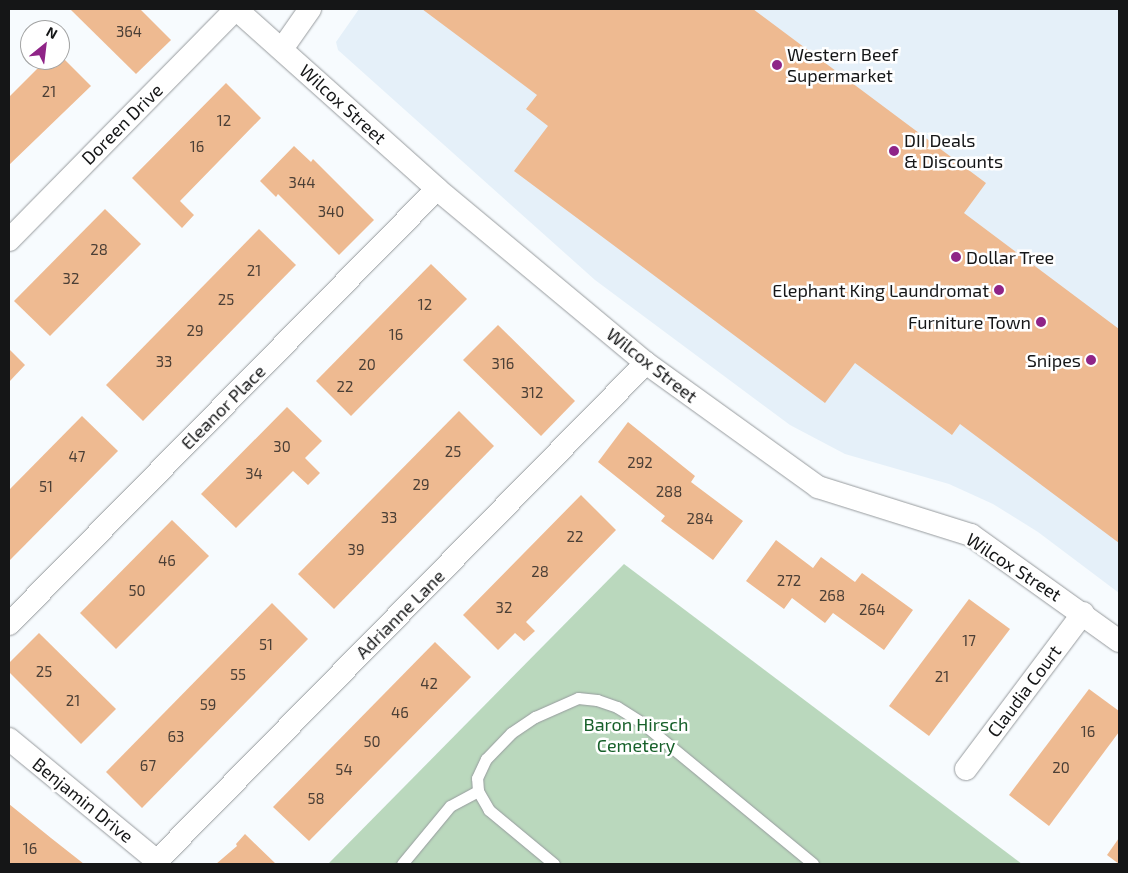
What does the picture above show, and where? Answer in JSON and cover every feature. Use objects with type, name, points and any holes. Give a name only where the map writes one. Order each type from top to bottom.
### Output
[{"type":"street","name":"Wilcox Street","points":[[236,9],[437,189],[646,363],[818,487],[971,536],[1083,613],[1119,641]]},
{"type":"street","name":"Doreen Drive","points":[[9,240],[236,9]]},
{"type":"street","points":[[282,49],[310,9]]},
{"type":"street","name":"Eleanor Place","points":[[9,624],[437,189]]},
{"type":"street","name":"Adrianne Lane","points":[[156,862],[646,363]]},
{"type":"street","name":"Claudia Court","points":[[966,769],[1083,613]]},
{"type":"street","name":"Benjamin Drive","points":[[9,740],[156,862]]},
{"type":"lane","points":[[554,864],[489,810],[478,791],[480,769],[511,733],[561,704],[578,698],[597,700],[617,707],[641,722],[813,864]]},
{"type":"lane","points":[[402,864],[450,806],[478,791]]},
{"type":"shaded area","points":[[359,9],[1119,9],[1119,593],[1038,532],[993,504],[949,484],[845,454],[790,425],[595,280],[338,50],[336,42]]},
{"type":"green space","name":"Baron Hirsch Cemetery","points":[[624,564],[1022,864],[328,864]]},
{"type":"building","points":[[70,9],[140,9],[171,40],[136,74]]},
{"type":"building","points":[[422,9],[753,9],[986,183],[964,213],[1119,329],[1119,543],[960,424],[952,435],[855,363],[825,403],[514,171],[548,126],[526,109],[537,95]]},
{"type":"building","points":[[70,65],[91,86],[9,165],[9,97],[36,70],[70,70]]},
{"type":"building","points":[[226,83],[261,118],[180,201],[194,215],[182,228],[132,178]]},
{"type":"building","points":[[294,146],[311,162],[313,159],[374,220],[339,255],[278,194],[276,197],[260,181]]},
{"type":"building","points":[[105,209],[141,244],[50,336],[14,301]]},
{"type":"building","points":[[259,229],[296,265],[143,421],[106,385]]},
{"type":"building","points":[[431,264],[467,299],[351,416],[316,381]]},
{"type":"building","points":[[498,325],[575,401],[541,436],[463,360]]},
{"type":"building","points":[[9,349],[25,365],[9,382]]},
{"type":"building","points":[[287,407],[322,441],[305,458],[320,473],[308,485],[293,471],[236,528],[201,494]]},
{"type":"building","points":[[459,411],[494,446],[334,609],[298,574]]},
{"type":"building","points":[[82,416],[118,451],[9,561],[9,490]]},
{"type":"building","points":[[628,422],[695,476],[691,482],[743,521],[713,560],[661,521],[665,516],[598,462]]},
{"type":"building","points":[[581,495],[616,530],[526,622],[535,631],[524,641],[515,633],[498,650],[463,615]]},
{"type":"building","points":[[172,520],[209,556],[116,649],[80,613]]},
{"type":"building","points":[[776,540],[813,568],[821,557],[855,582],[862,573],[913,610],[884,650],[833,613],[825,623],[792,598],[784,609],[746,581]]},
{"type":"building","points":[[969,599],[1010,629],[929,736],[889,706]]},
{"type":"building","points":[[272,603],[308,639],[142,808],[106,772]]},
{"type":"building","points":[[39,633],[116,709],[81,744],[9,672],[9,663]]},
{"type":"building","points":[[435,642],[471,677],[309,841],[273,807]]},
{"type":"building","points":[[1089,689],[1119,711],[1119,732],[1049,826],[1009,795]]},
{"type":"building","points":[[9,804],[51,838],[84,864],[9,864]]},
{"type":"building","points":[[245,834],[276,864],[216,864],[237,846],[236,844]]},
{"type":"building","points":[[1119,838],[1119,864],[1107,855]]},
{"type":"place","name":"Western Beef Supermarket","points":[[777,65]]},
{"type":"place","name":"DII Deals & Discounts","points":[[894,151]]},
{"type":"place","name":"Dollar Tree","points":[[956,257]]},
{"type":"place","name":"Elephant King Laundromat","points":[[999,290]]},
{"type":"place","name":"Furniture Town","points":[[1041,322]]},
{"type":"place","name":"Snipes","points":[[1091,360]]}]
